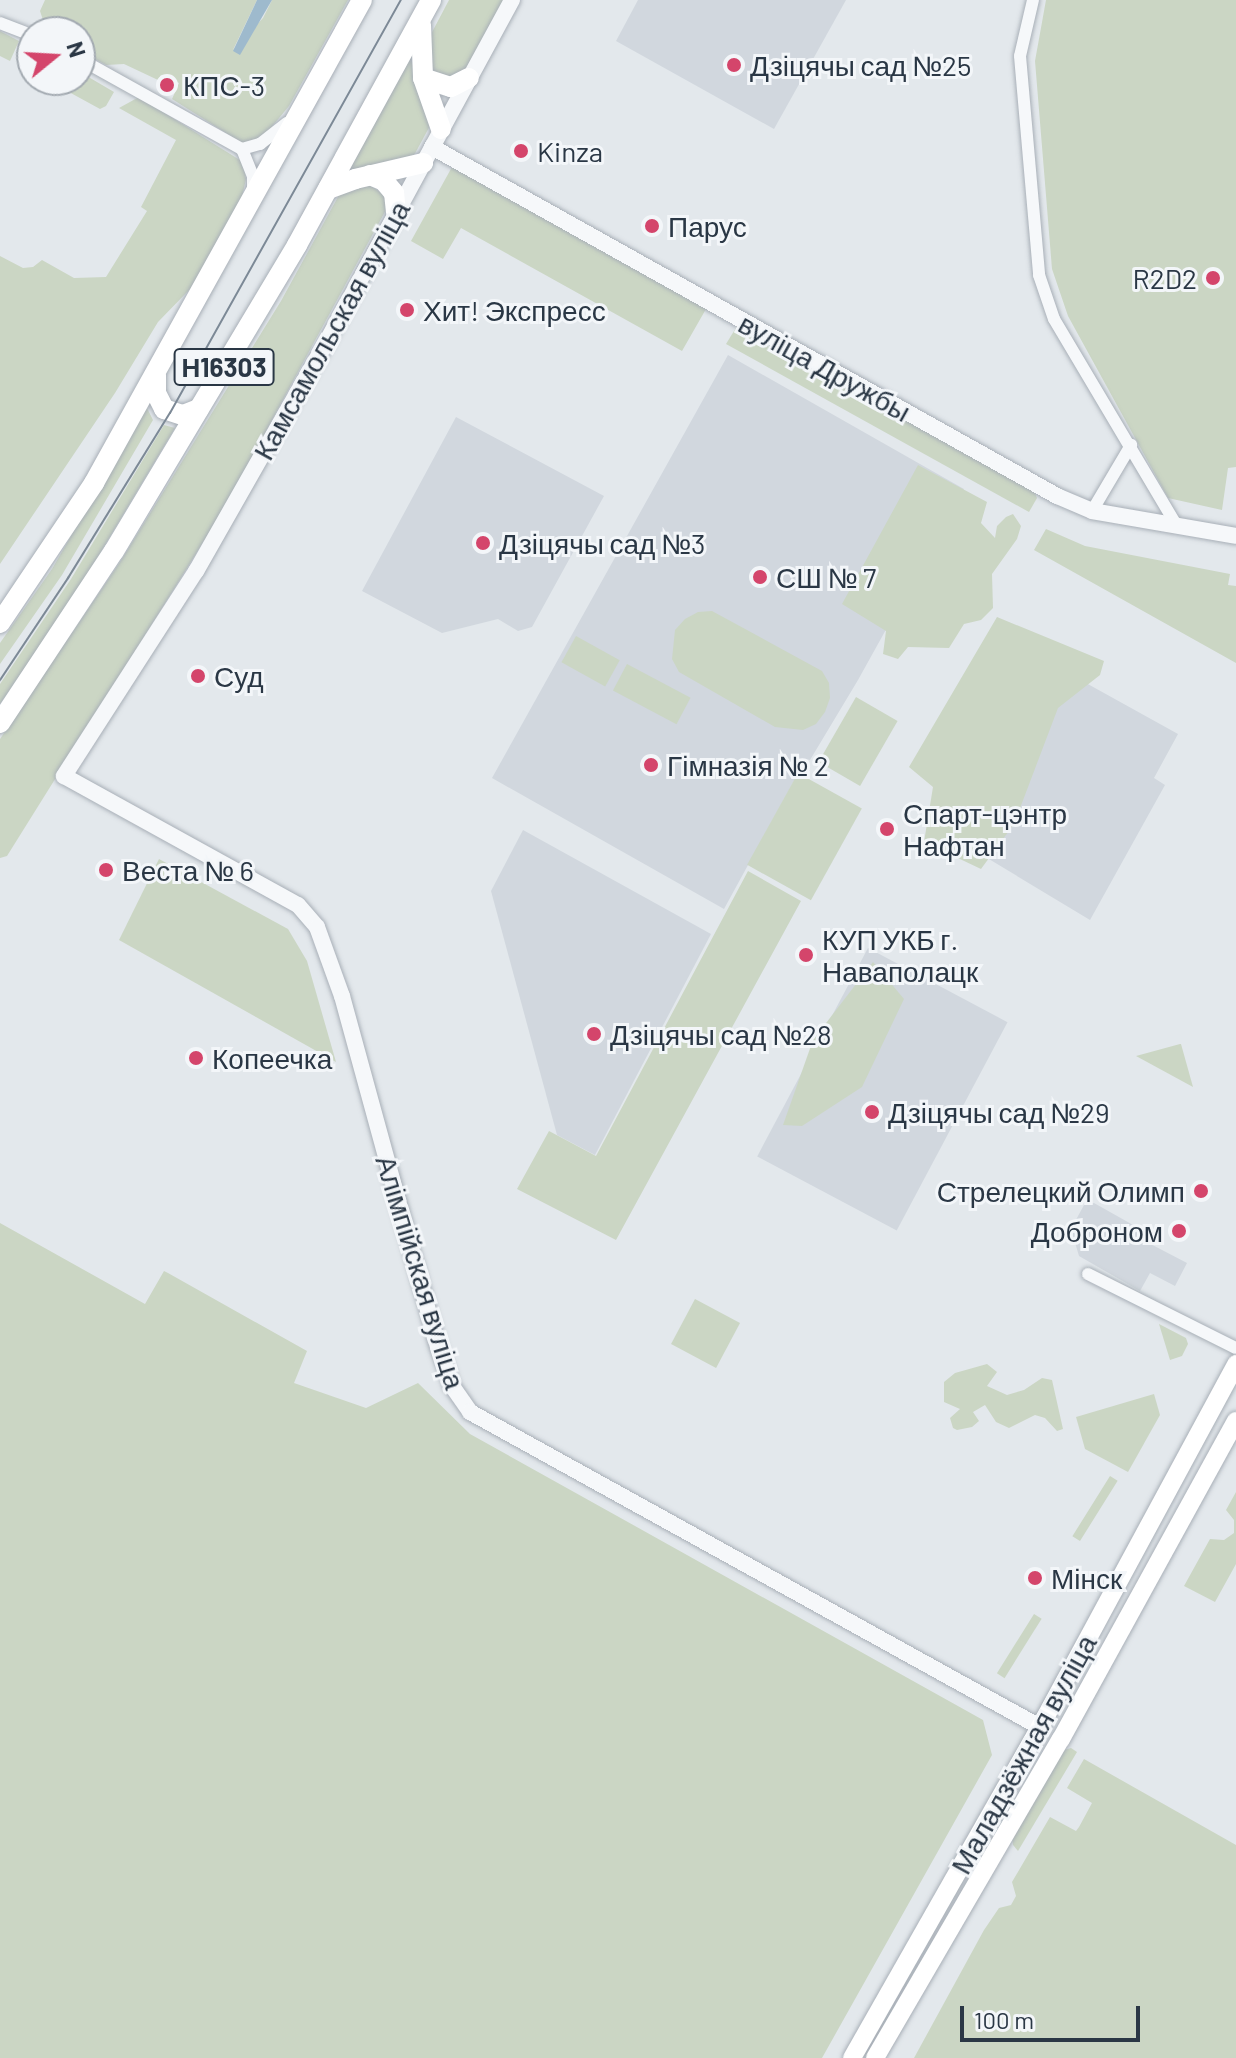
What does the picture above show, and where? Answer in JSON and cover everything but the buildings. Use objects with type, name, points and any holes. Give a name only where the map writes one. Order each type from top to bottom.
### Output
[{"type":"main road","name":"Н16303","points":[[0,623],[94,483],[362,0]]},
{"type":"main road","name":"Н16303","points":[[0,723],[114,551],[199,409],[328,189],[431,0]]},
{"type":"main road","points":[[328,189],[370,175],[432,147],[419,53],[421,19]]},
{"type":"main road","points":[[423,78],[451,87],[469,78]]},
{"type":"main road","points":[[370,175],[384,181],[394,193],[396,212]]},
{"type":"main road","points":[[156,375],[156,393],[164,409],[183,415],[199,409]]},
{"type":"main road","name":"Маладзёжная вуліца","points":[[852,2058],[1040,1727],[1236,1364]]},
{"type":"main road","name":"Маладзёжная вуліца","points":[[875,2058],[1061,1739],[1236,1421]]},
{"type":"main road","points":[[1040,1727],[1061,1739]]},
{"type":"street","name":"Камсамольская вуліца","points":[[64,776],[196,571],[512,0]]},
{"type":"street","points":[[1033,0],[1020,56],[1039,275],[1054,319],[1177,526]]},
{"type":"street","points":[[96,68],[242,149],[253,176],[252,201]]},
{"type":"street","points":[[242,149],[260,144],[300,111]]},
{"type":"street","name":"вуліца Дружбы","points":[[432,147],[1046,490],[1092,511],[1236,536]]},
{"type":"street","points":[[1092,511],[1131,445]]},
{"type":"street","name":"Алімпійская вуліца","points":[[64,776],[298,905],[317,927],[342,996],[438,1346],[452,1386],[470,1412],[1040,1727]]},
{"type":"street","points":[[1088,1274],[1236,1348]]},
{"type":"shaded area","name":"Дзіцячы сад №25","points":[[638,0],[846,0],[774,129],[616,41]]},
{"type":"shaded area","name":"СШ № 7","points":[[728,355],[964,489],[858,680],[810,760],[806,759],[724,909],[492,778]]},
{"type":"shaded area","name":"Дзіцячы сад №3","points":[[456,417],[604,496],[532,627],[518,631],[498,619],[442,633],[362,591]]},
{"type":"shaded area","points":[[1021,647],[1178,734],[1154,778],[1165,785],[1090,920],[929,823]]},
{"type":"shaded area","name":"Дзіцячы сад №28","points":[[523,830],[711,934],[595,1155],[557,1135],[491,891]]},
{"type":"shaded area","name":"Дзіцячы сад №29","points":[[868,948],[1008,1022],[897,1231],[757,1156]]},
{"type":"shaded area","points":[[1094,1203],[1142,1230],[1139,1238],[1187,1263],[1175,1286],[1150,1273],[1140,1291],[1079,1256],[1071,1229],[1084,1205]]},
{"type":"green space","points":[[45,0],[257,0],[233,50],[263,18],[272,0],[348,0],[289,106],[265,135],[245,145],[172,99],[179,83],[161,75],[158,80],[124,64],[106,65],[96,60],[96,16],[42,16],[40,11]]},
{"type":"green space","points":[[449,0],[504,0],[464,72],[456,78],[434,72],[430,64],[430,36]]},
{"type":"green space","points":[[1046,0],[1236,0],[1236,467],[1228,468],[1222,510],[1168,498],[1068,316],[1052,269],[1035,61]]},
{"type":"green space","points":[[0,31],[16,39],[16,48],[10,61],[0,56]]},
{"type":"green space","points":[[410,56],[431,124],[412,159],[348,172]]},
{"type":"green space","points":[[96,81],[114,92],[106,106],[100,109],[76,96],[96,96]]},
{"type":"green space","points":[[139,97],[243,162],[246,179],[242,197],[191,288],[158,322],[115,393],[0,564],[0,256],[23,268],[33,267],[42,260],[74,278],[106,277],[147,211],[141,207],[176,140],[119,108]]},
{"type":"green space","points":[[452,167],[706,309],[682,351],[461,228],[443,259],[411,241]]},
{"type":"green space","points":[[370,185],[384,195],[387,208],[222,512],[7,856],[0,858],[0,739],[120,562],[281,301],[339,195],[350,187]]},
{"type":"green space","points":[[737,326],[1034,491],[1037,498],[1029,512],[726,344]]},
{"type":"green space","points":[[146,406],[153,420],[62,575],[0,664],[0,643],[52,569]]},
{"type":"green space","points":[[164,425],[175,428],[81,585],[0,704],[0,684],[71,579]]},
{"type":"green space","points":[[918,465],[987,502],[981,523],[995,538],[997,526],[1006,517],[1013,514],[1021,526],[1017,539],[992,574],[993,608],[981,620],[964,624],[949,648],[908,647],[898,659],[883,654],[886,631],[842,604]]},
{"type":"green space","points":[[1046,529],[1085,546],[1230,574],[1228,585],[1236,586],[1236,663],[1034,550]]},
{"type":"green space","points":[[712,611],[822,671],[829,683],[830,698],[816,724],[803,730],[775,727],[679,672],[672,659],[675,630],[685,619],[698,612]]},
{"type":"green space","points":[[997,617],[1104,661],[1100,675],[1058,708],[1014,824],[981,869],[924,842],[933,787],[909,767]]},
{"type":"green space","points":[[576,636],[620,660],[605,686],[561,662]]},
{"type":"green space","points":[[627,664],[691,698],[676,724],[613,690]]},
{"type":"green space","points":[[856,697],[898,721],[860,786],[818,762]]},
{"type":"green space","points":[[798,773],[862,808],[811,900],[747,865]]},
{"type":"green space","points":[[159,859],[288,929],[307,961],[336,1062],[119,940]]},
{"type":"green space","points":[[748,871],[801,901],[616,1240],[517,1189],[549,1131],[596,1156]]},
{"type":"green space","points":[[873,962],[904,999],[862,1087],[802,1126],[783,1125],[813,1040]]},
{"type":"green space","points":[[1180,1044],[1193,1087],[1136,1056]]},
{"type":"green space","points":[[0,1223],[145,1304],[164,1271],[168,1273],[307,1351],[294,1383],[366,1408],[418,1383],[470,1434],[983,1720],[992,1755],[822,2058],[0,2058]]},
{"type":"green space","points":[[695,1299],[740,1323],[716,1368],[671,1344]]},
{"type":"green space","points":[[1159,1324],[1186,1338],[1188,1344],[1182,1356],[1170,1360]]},
{"type":"green space","points":[[987,1364],[997,1372],[987,1386],[1007,1395],[1024,1390],[1042,1378],[1052,1380],[1063,1429],[1057,1431],[1045,1418],[1035,1415],[1009,1428],[996,1422],[985,1405],[973,1412],[979,1421],[972,1427],[953,1428],[950,1418],[960,1409],[944,1402],[944,1382],[955,1373]]},
{"type":"green space","points":[[1154,1394],[1160,1415],[1128,1472],[1085,1449],[1076,1417]]},
{"type":"green space","points":[[1110,1476],[1118,1481],[1080,1541],[1072,1536]]},
{"type":"green space","points":[[1236,1492],[1236,1564],[1215,1602],[1184,1586],[1210,1539],[1224,1540],[1234,1533],[1234,1520],[1226,1510]]},
{"type":"green space","points":[[1034,1614],[1042,1619],[1005,1678],[997,1673]]},
{"type":"green space","points":[[1071,1748],[1077,1752],[1018,1851],[1013,1845],[1012,1836],[1064,1750]]},
{"type":"green space","points":[[1084,1759],[1236,1845],[1236,2058],[914,2058],[984,1930],[999,1908],[1011,1905],[1016,1896],[1012,1882],[1050,1817],[1076,1831],[1079,1827],[1092,1803],[1067,1788]]},
{"type":"water","points":[[257,0],[272,0],[240,55],[233,51]]},
{"type":"tram line","points":[[0,680],[68,578],[170,413],[401,0]]},
{"type":"place","name":"Дзіцячы сад №25","points":[[734,65]]},
{"type":"place","name":"КПС-3","points":[[167,85]]},
{"type":"place","name":"Kinza","points":[[521,151]]},
{"type":"place","name":"Парус","points":[[652,226]]},
{"type":"place","name":"R2D2","points":[[1213,278]]},
{"type":"place","name":"Хит! Экспресс","points":[[407,310]]},
{"type":"place","name":"Дзіцячы сад №3","points":[[483,543]]},
{"type":"place","name":"СШ № 7","points":[[760,577]]},
{"type":"place","name":"Суд","points":[[198,676]]},
{"type":"place","name":"Гімназія № 2","points":[[651,765]]},
{"type":"place","name":"Спарт-цэнтр Нафтан","points":[[887,829]]},
{"type":"place","name":"Веста № 6","points":[[106,870]]},
{"type":"place","name":"КУП УКБ г. Наваполацк","points":[[806,955]]},
{"type":"place","name":"Дзіцячы сад №28","points":[[594,1034]]},
{"type":"place","name":"Копеечка","points":[[196,1058]]},
{"type":"place","name":"Дзіцячы сад №29","points":[[872,1112]]},
{"type":"place","name":"Стрелецкий Олимп","points":[[1201,1191]]},
{"type":"place","name":"Доброном","points":[[1179,1231]]},
{"type":"place","name":"Мінск","points":[[1035,1578]]}]
